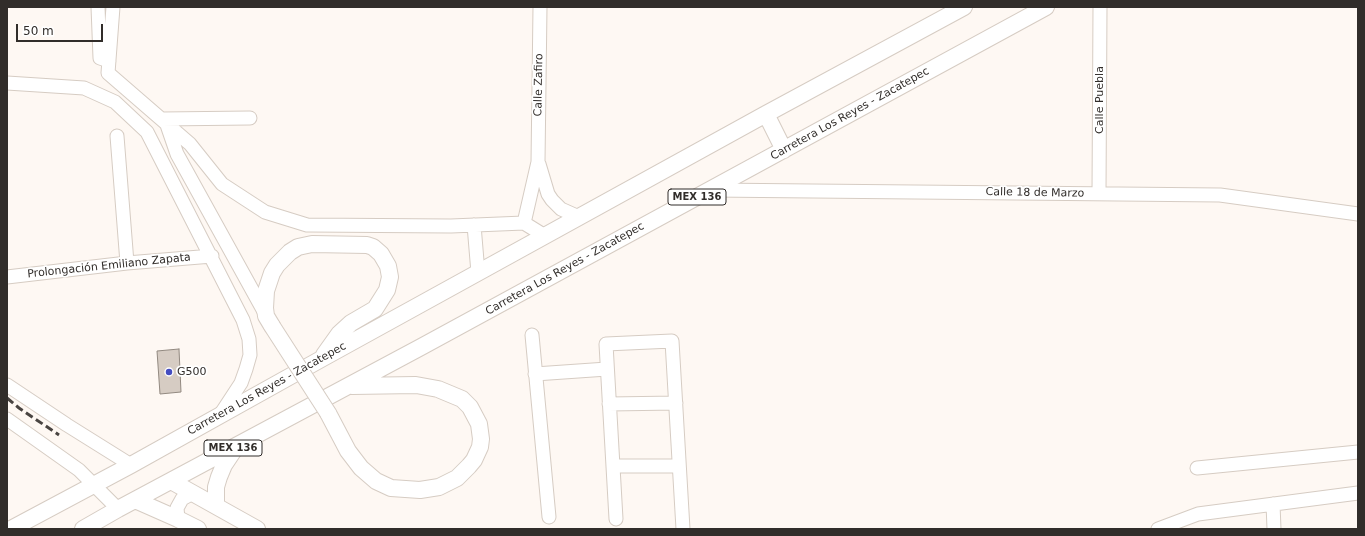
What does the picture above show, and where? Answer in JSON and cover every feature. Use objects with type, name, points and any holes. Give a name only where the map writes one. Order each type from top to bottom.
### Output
[{"type":"main road","name":"Carretera Los Reyes - Zacatepec","points":[[11,529],[131,465],[766,114],[964,7]]},
{"type":"main road","name":"Carretera Los Reyes - Zacatepec","points":[[83,529],[711,190],[1046,7]]},
{"type":"main road","points":[[766,114],[784,150]]},
{"type":"main road","points":[[323,358],[339,334],[351,323],[375,309],[384,296],[389,283],[389,272],[384,257],[378,251],[367,245],[312,244],[298,247],[290,252],[277,265],[268,282],[265,299],[269,321],[328,413],[348,451],[368,476],[376,482],[391,488],[410,490],[420,490],[439,486],[457,478],[470,466],[474,460],[480,447],[481,439],[479,424],[470,406],[462,398],[438,389],[416,385],[349,386]]},
{"type":"main road","points":[[216,506],[216,487],[219,477],[224,465],[237,446]]},
{"type":"main road","points":[[171,481],[257,529]]},
{"type":"main road","points":[[135,500],[198,529]]},
{"type":"street","points":[[98,7],[100,58],[127,88],[190,144],[222,184],[265,212],[308,225],[474,225],[524,223],[545,236]]},
{"type":"street","points":[[109,67],[113,7]]},
{"type":"street","name":"Calle Zafiro","points":[[524,223],[538,162],[540,7]]},
{"type":"street","name":"Calle Puebla","points":[[1099,194],[1100,7]]},
{"type":"street","points":[[7,83],[84,88],[116,102],[147,132],[244,320],[249,339],[250,355],[246,369],[240,383],[220,415]]},
{"type":"street","points":[[116,102],[127,88]]},
{"type":"street","points":[[164,121],[250,118]]},
{"type":"street","points":[[164,121],[177,154],[269,321]]},
{"type":"street","points":[[116,136],[127,263]]},
{"type":"street","name":"Calle Zafiro","points":[[538,162],[548,194],[552,200],[561,209],[579,217]]},
{"type":"street","name":"Calle 18 de Marzo","points":[[711,190],[1220,195],[1358,214]]},
{"type":"street","points":[[474,225],[478,273]]},
{"type":"street","name":"Prolongación Emiliano Zapata","points":[[7,277],[127,263],[212,256]]},
{"type":"street","points":[[532,335],[549,517]]},
{"type":"street","points":[[616,519],[606,344],[672,341],[683,529]]},
{"type":"street","points":[[535,374],[607,369]]},
{"type":"street","points":[[7,385],[131,465]]},
{"type":"street","points":[[609,404],[676,403]]},
{"type":"street","points":[[7,419],[79,470],[118,509]]},
{"type":"street","points":[[1197,468],[1358,452]]},
{"type":"street","points":[[613,466],[679,466]]},
{"type":"street","points":[[178,519],[177,508],[182,499],[193,493]]},
{"type":"street","points":[[1158,529],[1198,514],[1358,493]]},
{"type":"street","points":[[1273,504],[1274,529]]},
{"type":"building","name":"G500","points":[[179,349],[181,392],[160,394],[157,351]]},
{"type":"railway","points":[[7,398],[59,435]]},
{"type":"place","name":"G500","points":[[169,372]]}]
